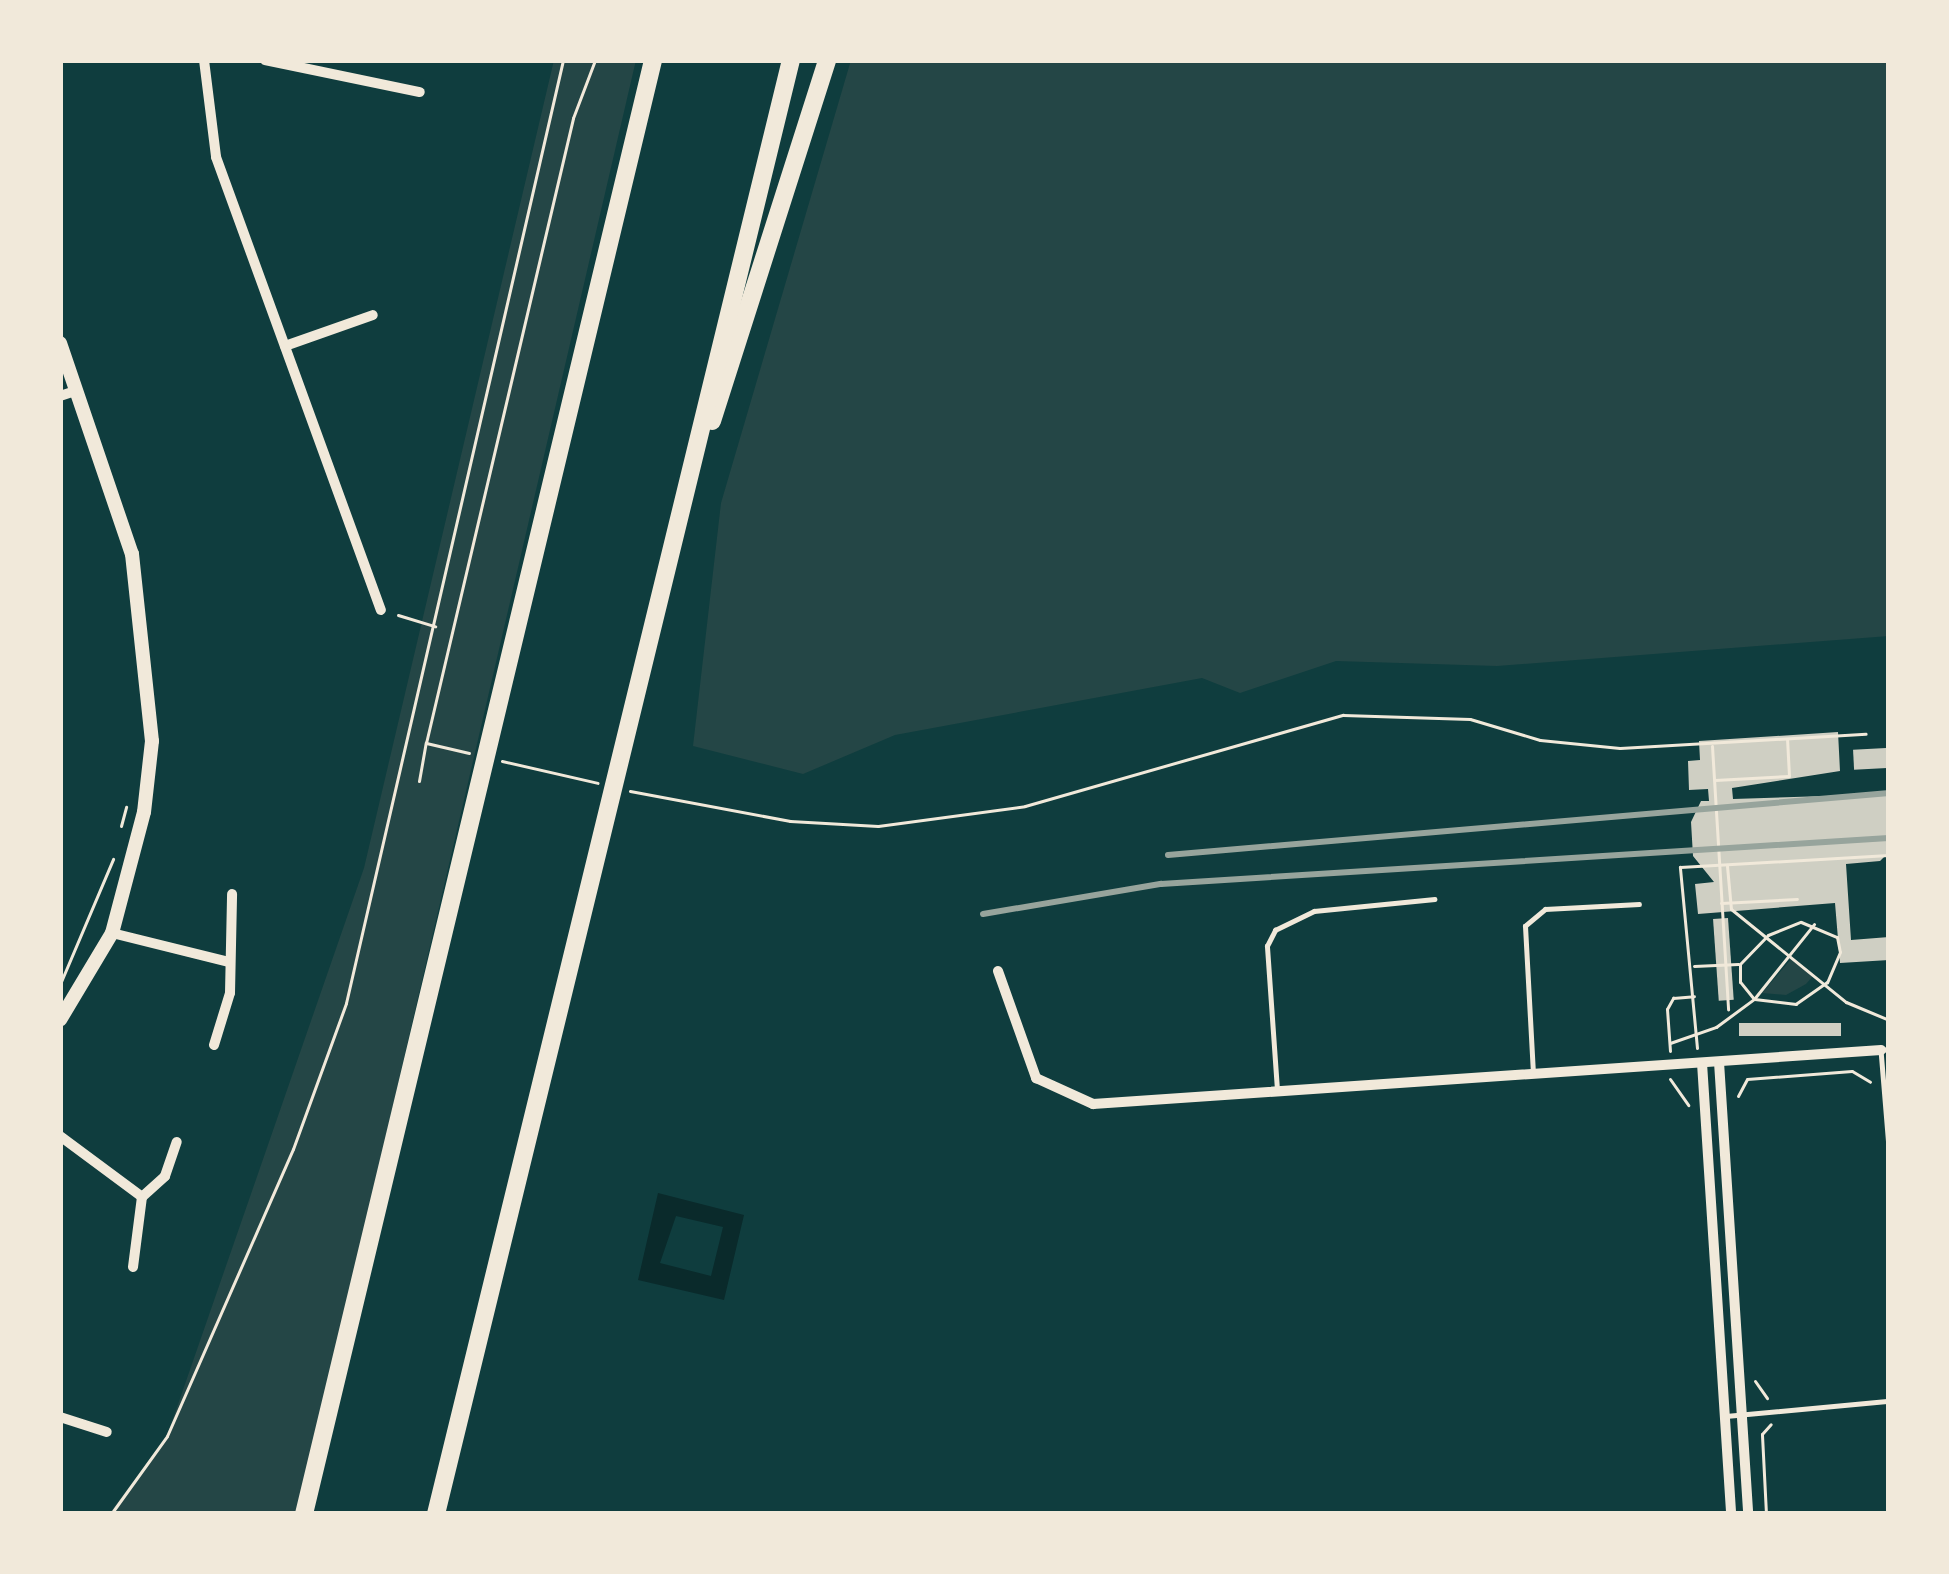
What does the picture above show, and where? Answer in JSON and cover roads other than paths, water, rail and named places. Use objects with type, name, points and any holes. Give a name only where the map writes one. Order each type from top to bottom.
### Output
[{"type":"highway","points":[[304,1514],[653,60]]},
{"type":"highway","points":[[436,1514],[790,60]]},
{"type":"highway","points":[[678,517],[827,60]]},
{"type":"street","points":[[205,60],[216,157],[381,610]]},
{"type":"street","points":[[265,60],[420,92]]},
{"type":"street","points":[[285,346],[373,315]]},
{"type":"street","points":[[60,344],[68,393],[132,554],[148,651],[152,741],[144,812],[112,933],[60,1020]]},
{"type":"street","points":[[214,1045],[230,993],[232,894]]},
{"type":"street","points":[[112,933],[229,962]]},
{"type":"street","points":[[998,971],[1036,1078],[1073,1101],[1885,1050]]},
{"type":"street","points":[[1719,1062],[1748,1514]]},
{"type":"street","points":[[1702,1064],[1730,1514]]},
{"type":"street","points":[[60,1136],[142,1197]]},
{"type":"street","points":[[133,1267],[142,1197],[165,1176],[177,1142]]},
{"type":"street","points":[[60,1417],[107,1432]]},
{"type":"lane","points":[[1277,1090],[1267,946],[1275,930],[1314,911],[1434,899]]},
{"type":"lane","points":[[1533,1074],[1525,926],[1532,914],[1639,904]]},
{"type":"lane","points":[[1889,910],[1889,961]]},
{"type":"lane","points":[[1885,1050],[1889,1147]]},
{"type":"lane","points":[[1726,1417],[1889,1401]]},
{"type":"railway","points":[[1168,855],[1889,793]]},
{"type":"railway","points":[[983,914],[1161,884],[1889,838]]}]
